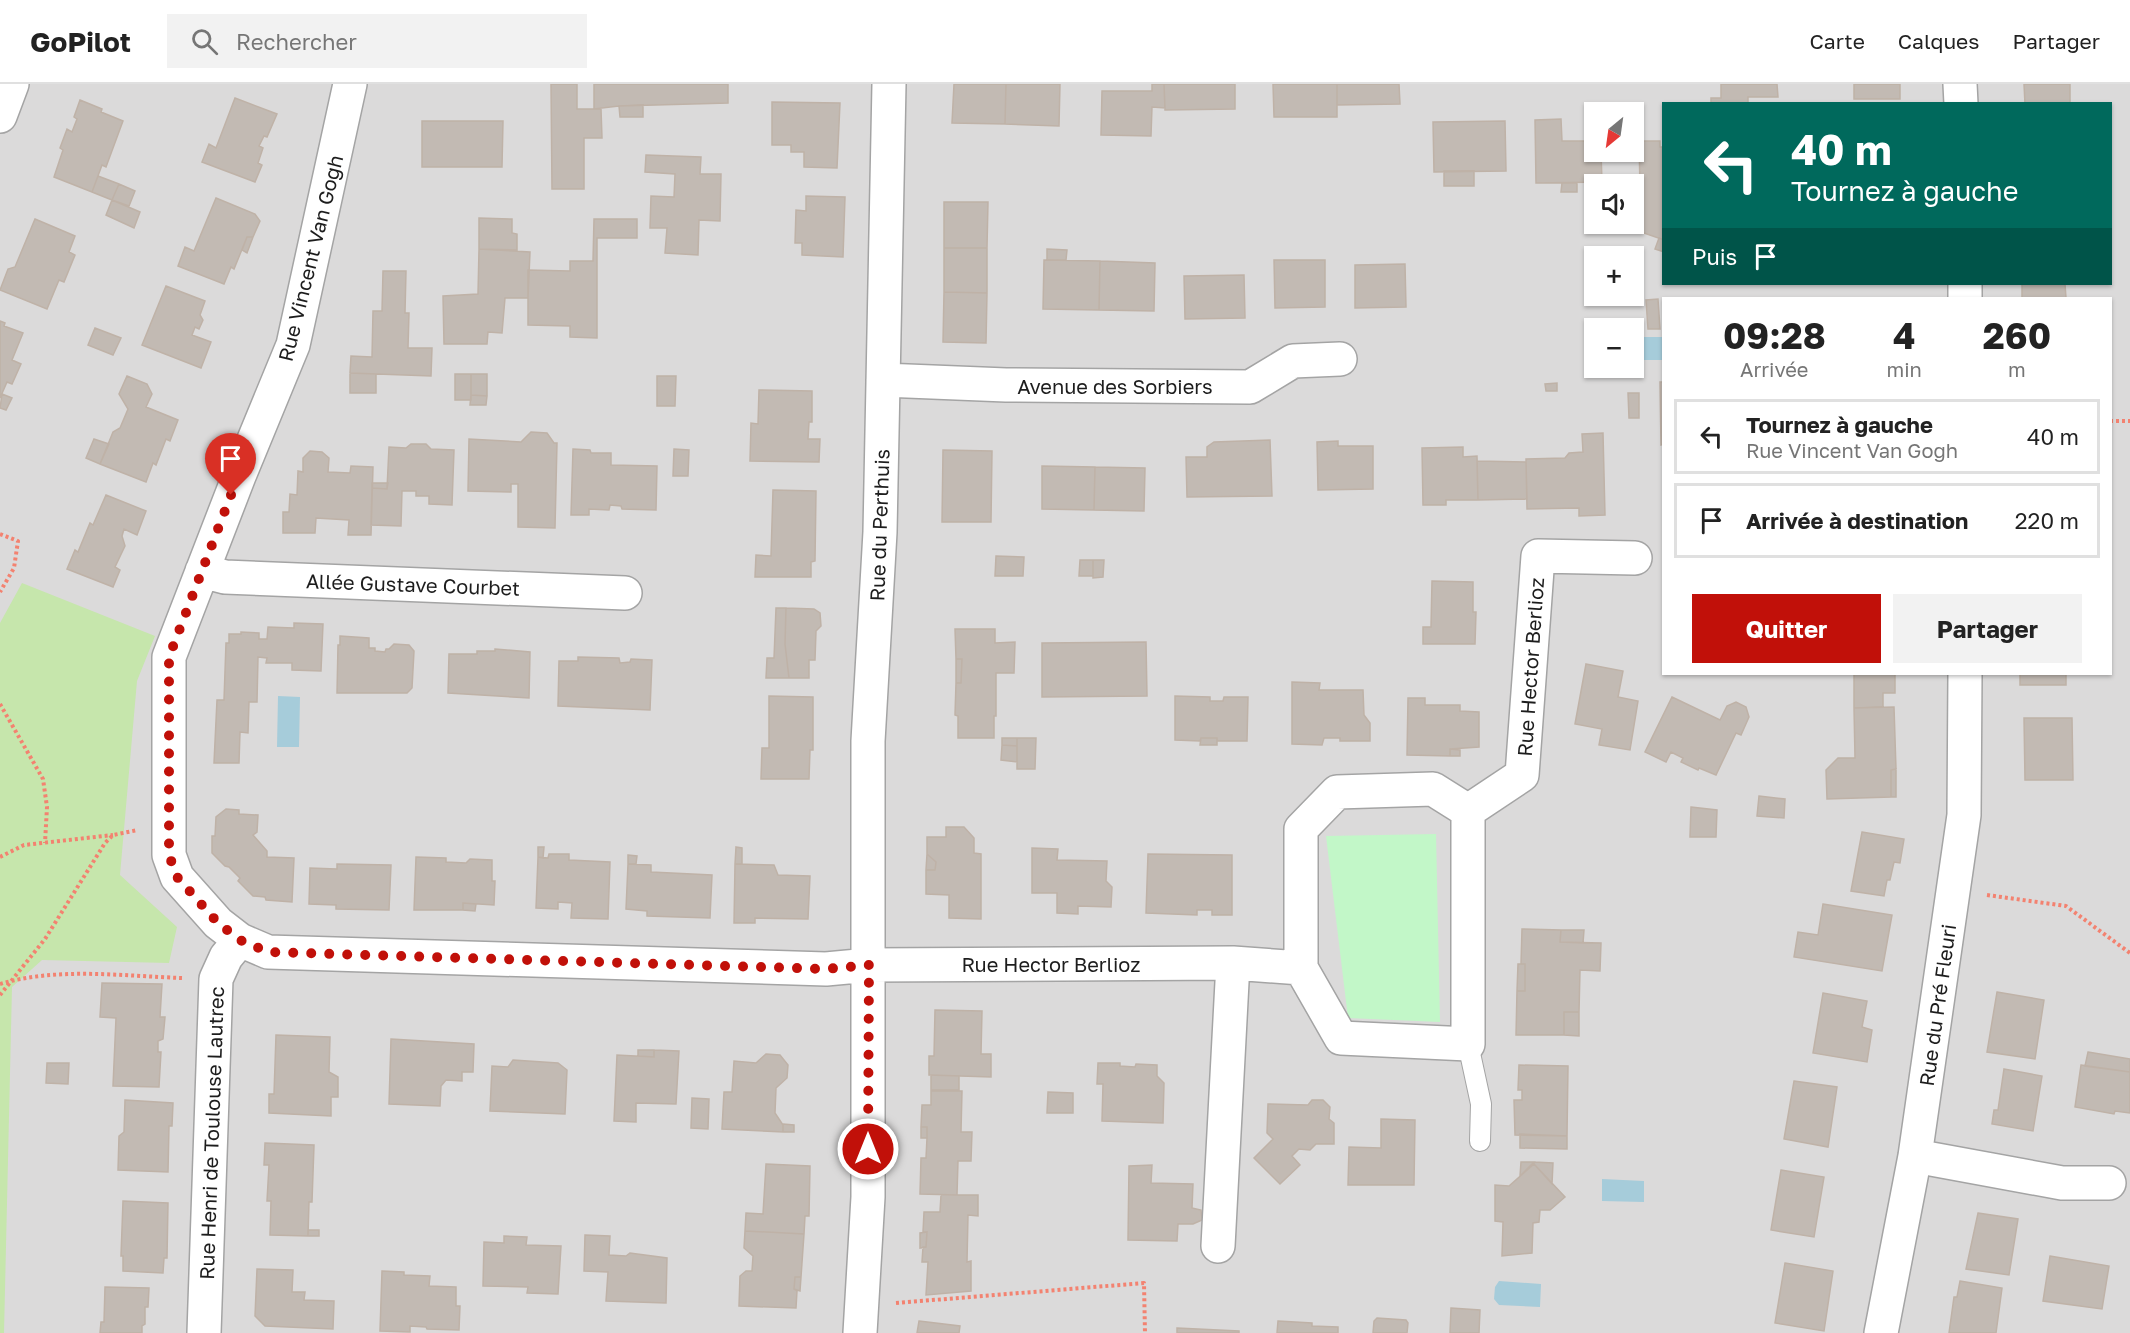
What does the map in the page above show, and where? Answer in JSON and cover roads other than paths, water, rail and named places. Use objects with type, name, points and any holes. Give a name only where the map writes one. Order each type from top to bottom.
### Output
[{"type":"street","points":[[0,116],[12,84]]},
{"type":"street","name":"Rue Vincent Van Gogh","points":[[350,84],[293,345],[169,657],[169,855],[177,877],[218,923],[240,940],[268,952],[826,969],[869,965]]},
{"type":"street","name":"Rue du Perthuis","points":[[861,1319],[868,1197],[868,741],[880,532],[889,84]]},
{"type":"street","points":[[1960,84],[1961,102]]},
{"type":"street","name":"Avenue des Sorbiers","points":[[883,380],[1006,385],[1250,387],[1293,361],[1340,359]]},
{"type":"street","name":"Rue Hector Berlioz","points":[[1468,811],[1522,775],[1538,556],[1635,558]]},
{"type":"street","name":"Allée Gustave Courbet","points":[[202,571],[225,577],[625,593]]},
{"type":"street","name":"Rue du Pré Fleuri","points":[[1881,1333],[1915,1156],[1964,814],[1965,675]]},
{"type":"street","points":[[1433,789],[1468,811],[1468,1044],[1341,1038],[1301,968],[1300,829],[1337,792],[1433,789]]},
{"type":"street","name":"Rue Henri de Toulouse Lautrec","points":[[204,1333],[216,979],[226,957],[240,940]]},
{"type":"street","points":[[1218,1246],[1233,963]]},
{"type":"street","name":"Rue Hector Berlioz","points":[[869,965],[1233,963],[1301,968]]},
{"type":"street","points":[[1915,1156],[2062,1184],[2109,1183]]},
{"type":"lane","points":[[1468,1044],[1481,1104],[1480,1141]]},
{"type":"water","points":[[1644,337],[1662,337],[1662,360],[1644,360]]},
{"type":"water","points":[[278,696],[300,697],[299,747],[277,747]]},
{"type":"water","points":[[1602,1179],[1644,1181],[1644,1202],[1602,1201]]},
{"type":"water","points":[[1499,1281],[1541,1284],[1540,1307],[1499,1305],[1494,1299],[1495,1287]]}]
